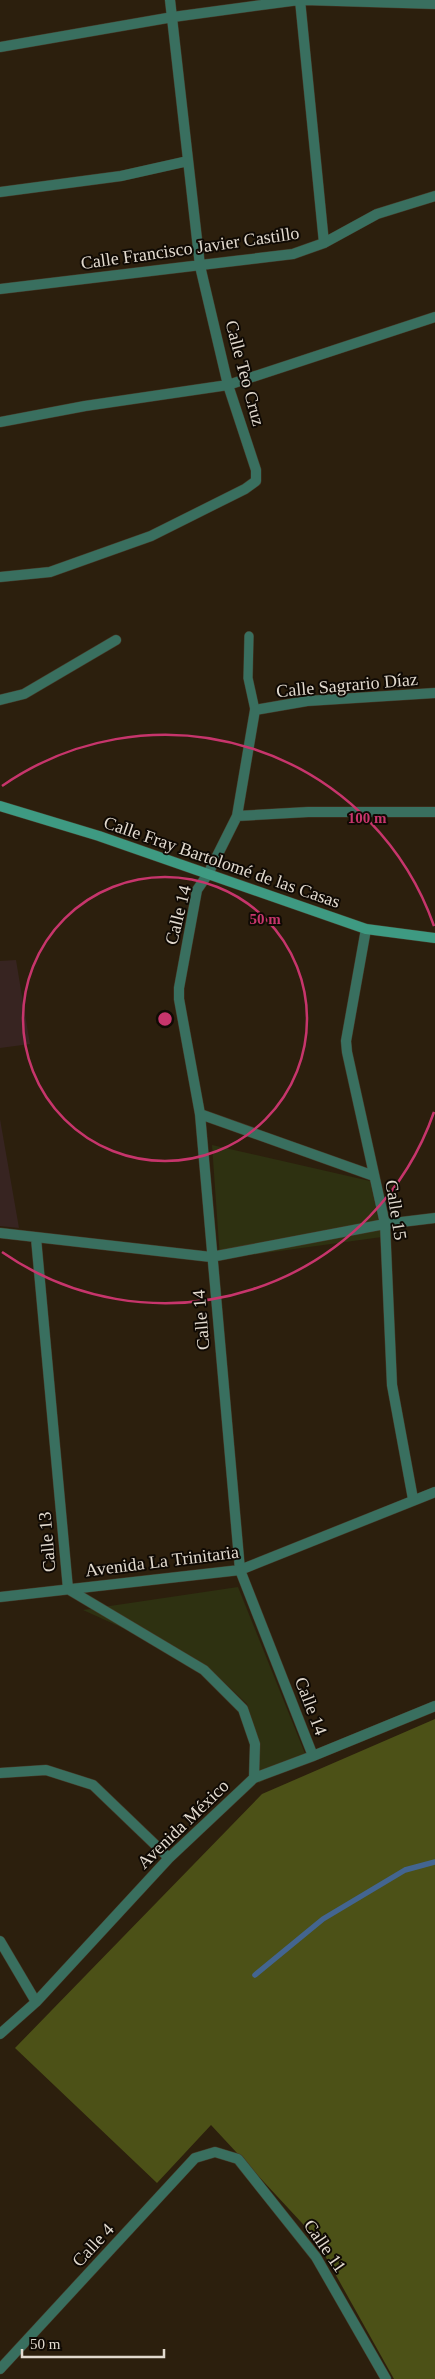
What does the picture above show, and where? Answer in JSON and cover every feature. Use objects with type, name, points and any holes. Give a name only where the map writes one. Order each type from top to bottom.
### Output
[{"type":"main road","name":"Calle Fray Bartolomé de las Casas","points":[[0,806],[100,836],[366,929],[435,938]]},
{"type":"street","name":"Calle Teo Cruz","points":[[0,577],[50,572],[150,536],[245,489],[256,481],[256,470],[228,384],[200,266],[170,0]]},
{"type":"street","points":[[0,47],[173,17],[299,0],[324,243]]},
{"type":"street","points":[[304,0],[435,4]]},
{"type":"street","points":[[0,192],[121,176],[188,162]]},
{"type":"street","name":"Calle Francisco Javier Castillo","points":[[0,289],[293,254],[324,243],[378,214],[435,196]]},
{"type":"street","points":[[0,422],[85,406],[228,384],[435,317]]},
{"type":"street","points":[[0,700],[24,694],[116,640]]},
{"type":"street","name":"Calle Sagrario Díaz","points":[[208,874],[237,816],[255,710],[307,701],[435,694]]},
{"type":"street","points":[[237,816],[308,812],[435,812]]},
{"type":"street","name":"Calle 14","points":[[208,874],[198,890],[179,988],[200,1114],[240,1570],[313,1756]]},
{"type":"street","name":"Calle 15","points":[[366,929],[346,1041],[385,1224],[392,1384],[413,1499]]},
{"type":"street","points":[[200,1114],[374,1176]]},
{"type":"street","points":[[0,1233],[212,1257],[385,1224],[435,1218]]},
{"type":"street","name":"Calle 13","points":[[36,1238],[68,1589],[204,1670],[243,1709],[255,1744],[254,1778]]},
{"type":"street","name":"Avenida La Trinitaria","points":[[0,1597],[240,1570],[413,1499],[435,1492]]},
{"type":"street","name":"Avenida México","points":[[0,2034],[36,2002],[169,1858],[254,1778],[435,1706]]},
{"type":"street","points":[[0,1774],[46,1770],[94,1785],[169,1858]]},
{"type":"street","points":[[0,1941],[36,2002]]},
{"type":"street","name":"Calle 4","points":[[0,2369],[195,2158],[215,2152]]},
{"type":"street","name":"Calle 11","points":[[215,2152],[238,2159],[316,2257],[386,2379]]},
{"type":"lane","points":[[249,636],[248,678],[255,710]]},
{"type":"shaded area","points":[[16,960],[30,1044],[0,1048],[0,961]]},
{"type":"shaded area","points":[[0,1119],[19,1228],[0,1226]]},
{"type":"green space","points":[[212,1145],[370,1181],[382,1237],[220,1259]]},
{"type":"green space","points":[[238,1587],[306,1756],[259,1783],[260,1744],[247,1704],[207,1666],[83,1610]]},
{"type":"green space","points":[[435,1719],[435,2379],[394,2379],[314,2236],[211,2125],[157,2183],[15,2048],[262,1794]]},
{"type":"waterway","points":[[255,1975],[323,1919],[405,1870],[435,1862]]}]
